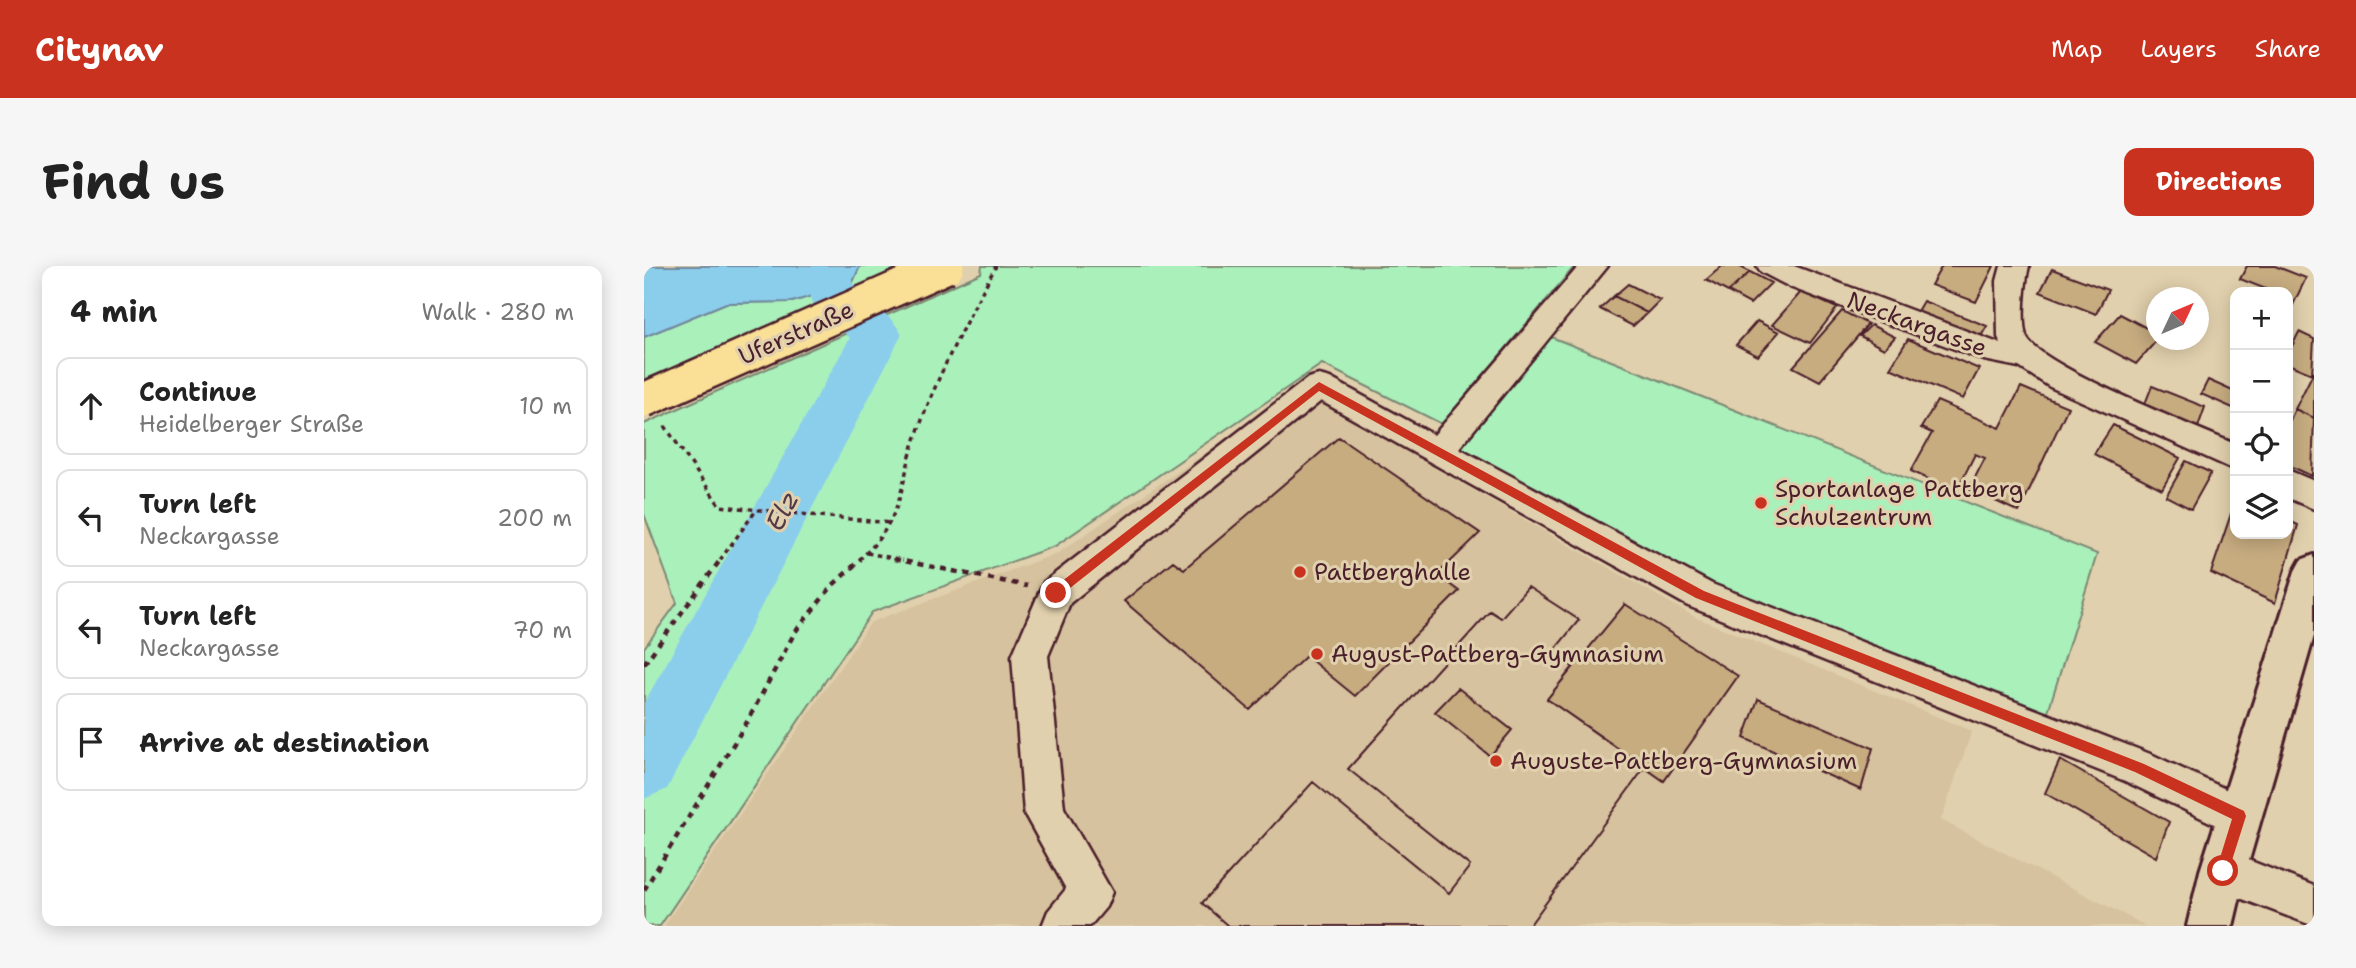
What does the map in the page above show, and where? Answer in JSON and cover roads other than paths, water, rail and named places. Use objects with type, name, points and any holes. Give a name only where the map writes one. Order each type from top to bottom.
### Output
[{"type":"main road","name":"Uferstraße","points":[[651,408],[947,266]]},
{"type":"street","points":[[1438,452],[1594,266]]},
{"type":"street","name":"Neckargasse","points":[[1771,266],[1802,281],[1994,353],[2026,358]]},
{"type":"street","points":[[2015,266],[2011,281],[2012,337],[2026,358],[2061,379],[2230,456]]},
{"type":"street","points":[[1063,926],[1091,892],[1044,813],[1030,656],[1056,593],[1319,386],[1700,595],[2139,768],[2239,816]]},
{"type":"street","points":[[2293,486],[2314,496]]},
{"type":"street","points":[[2210,926],[2239,816],[2314,571]]},
{"type":"street","points":[[2223,871],[2314,907]]},
{"type":"water","points":[[644,266],[860,266],[852,284],[792,302],[726,303],[644,337]]},
{"type":"waterway","name":"Elz","points":[[644,767],[877,334],[831,293],[822,266]]},
{"type":"place","name":"Sportanlage Pattberg Schulzentrum","points":[[1761,503]]},
{"type":"place","name":"Pattberghalle","points":[[1300,572]]},
{"type":"place","name":"August-Pattberg-Gymnasium","points":[[1317,654]]},
{"type":"place","name":"Auguste-Pattberg-Gymnasium","points":[[1496,761]]}]
